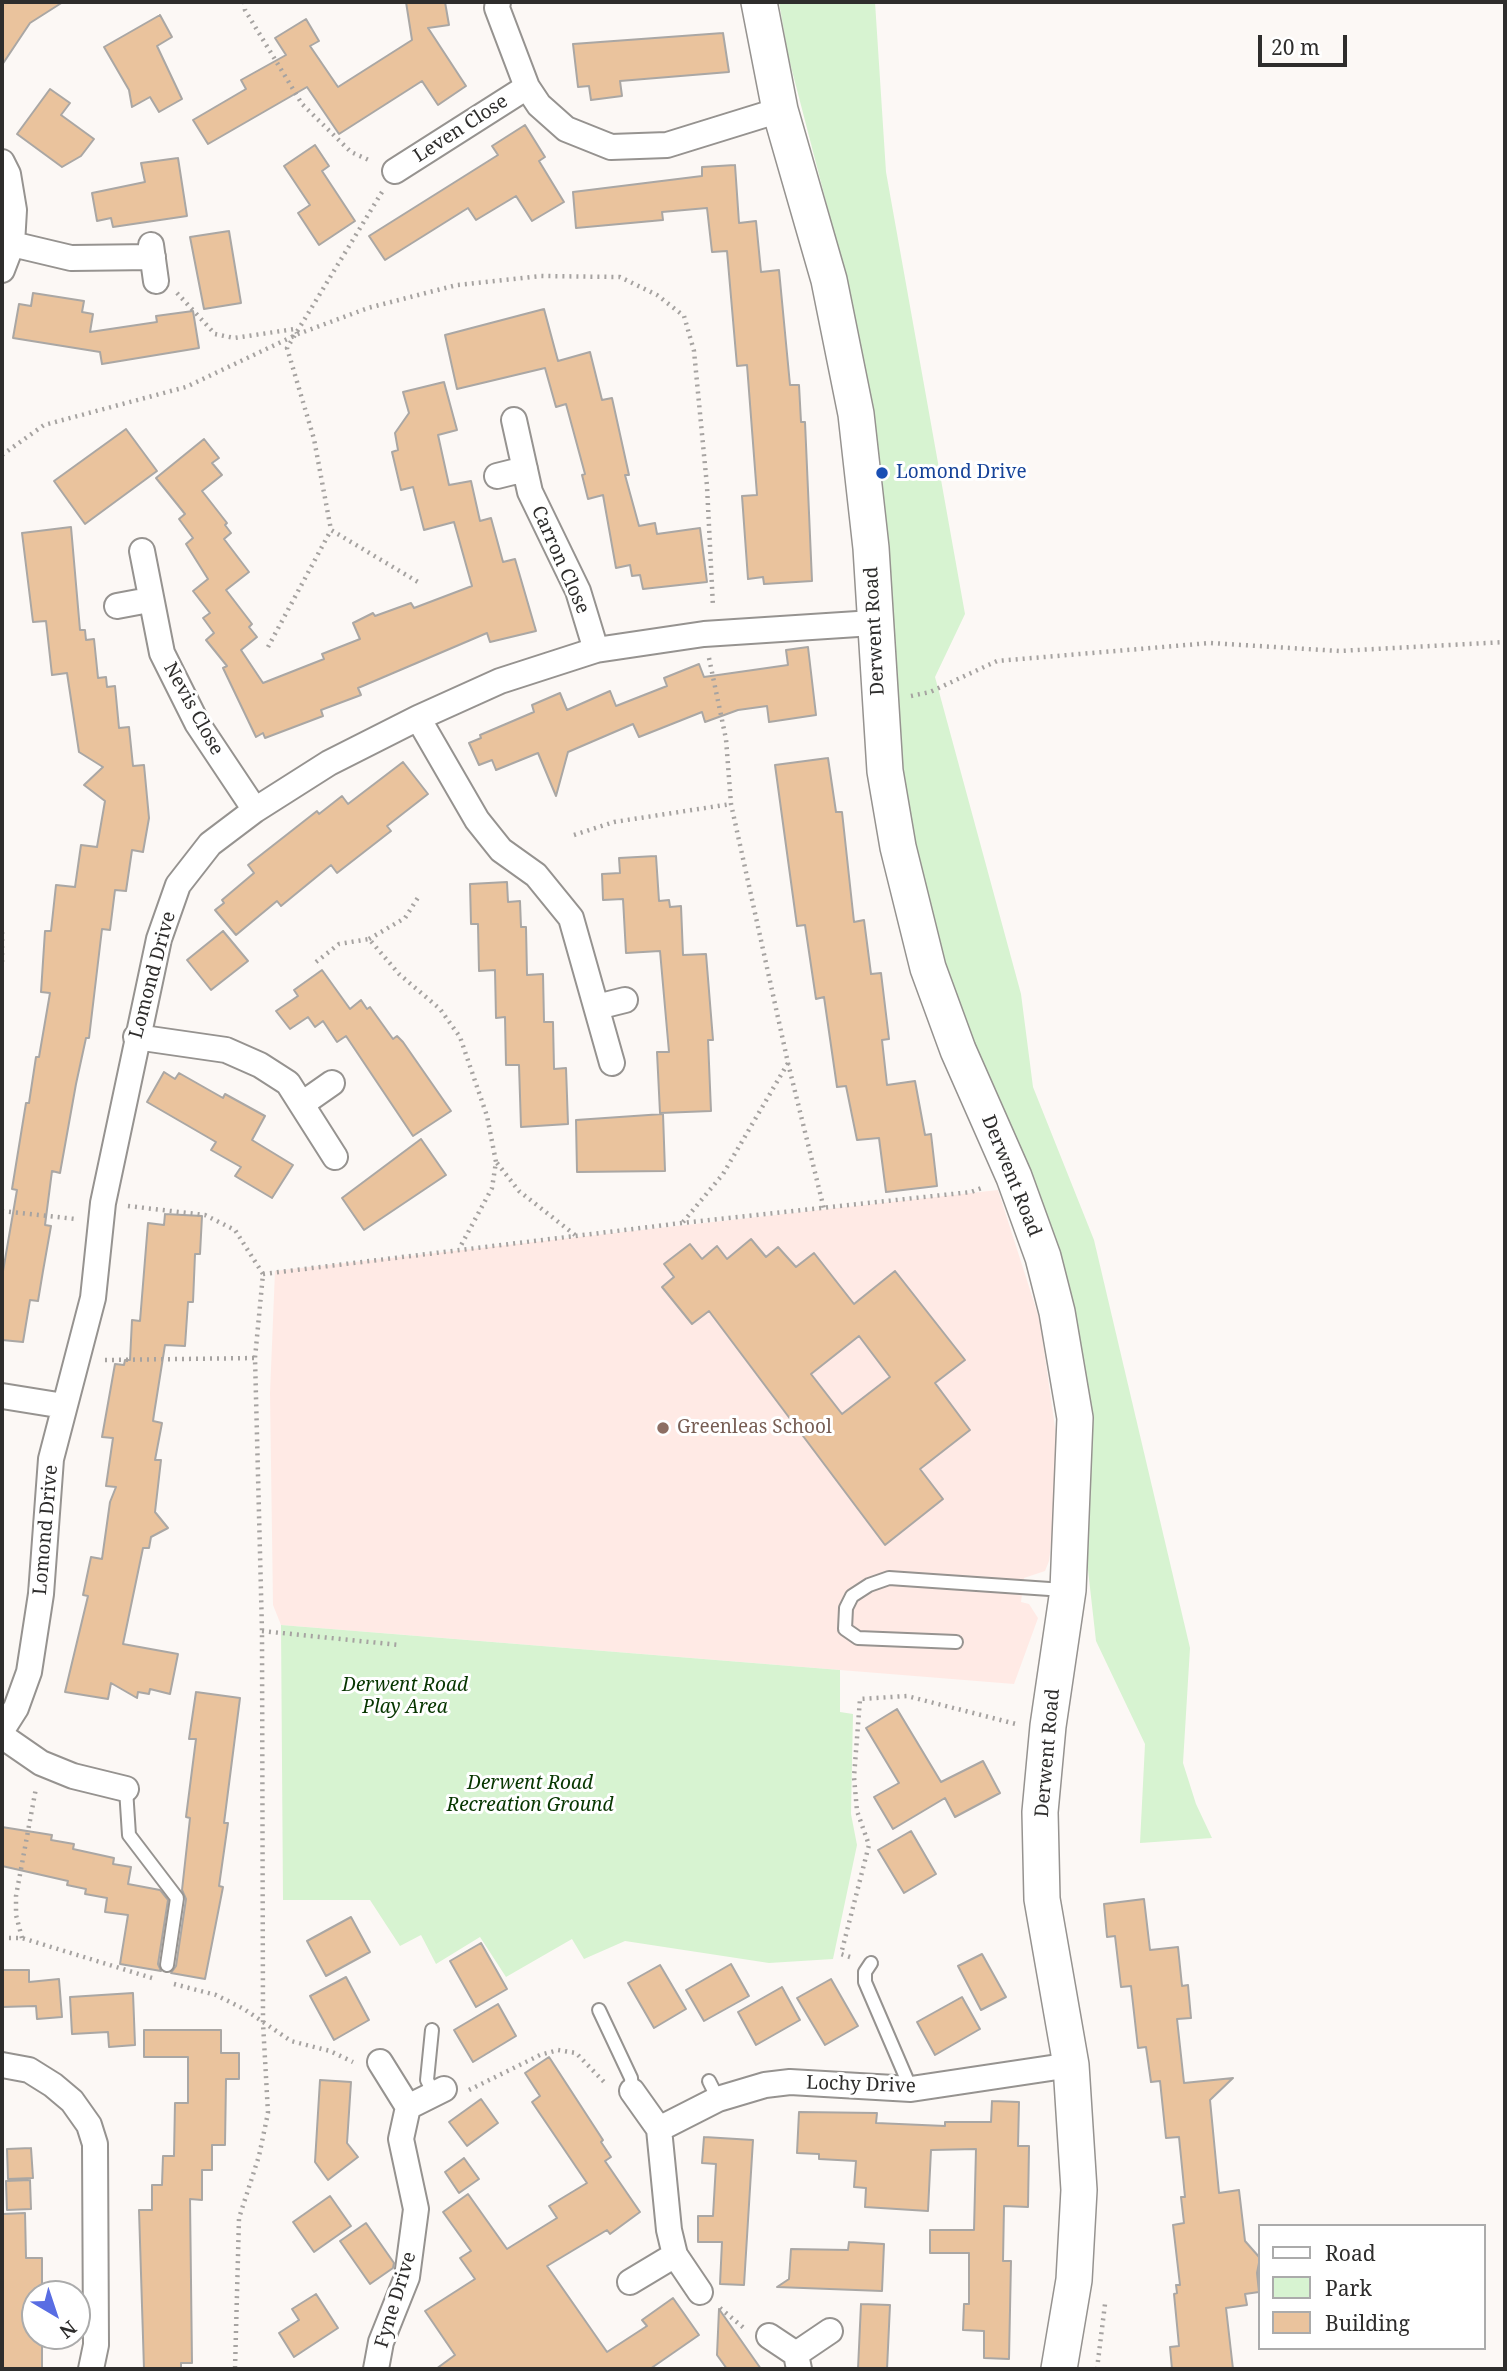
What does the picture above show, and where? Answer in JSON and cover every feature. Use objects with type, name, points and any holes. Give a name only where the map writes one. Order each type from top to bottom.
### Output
[{"type":"street","name":"Leven Close","points":[[498,2],[497,8],[527,87],[539,105],[566,129],[611,146],[667,145],[780,110]]},
{"type":"street","name":"Derwent Road","points":[[759,2],[780,110],[829,280],[856,414],[871,548],[873,623],[885,771],[898,847],[928,968],[958,1050],[1014,1177],[1046,1268],[1057,1312],[1075,1418],[1068,1590],[1048,1726],[1040,1812],[1042,1899],[1071,2065],[1079,2190],[1074,2280],[1059,2369]]},
{"type":"street","name":"Leven Close","points":[[395,172],[527,87]]},
{"type":"street","points":[[2,162],[8,174],[15,210],[12,244],[2,270]]},
{"type":"street","points":[[12,244],[71,258],[154,261]]},
{"type":"street","name":"Carron Close","points":[[514,421],[530,492],[578,591],[596,650]]},
{"type":"street","points":[[497,476],[525,469]]},
{"type":"street","name":"Nevis Close","points":[[142,551],[149,600],[162,653],[197,723],[255,810]]},
{"type":"street","points":[[117,606],[149,600]]},
{"type":"street","name":"Lomond Drive","points":[[2,1730],[16,1708],[29,1672],[41,1594],[51,1459],[93,1298],[102,1212],[136,1037],[159,939],[178,886],[210,844],[255,810],[330,763],[418,718],[500,681],[596,650],[709,634],[873,623]]},
{"type":"street","points":[[418,718],[477,820],[501,850],[536,875],[570,918],[612,1063]]},
{"type":"street","points":[[597,1007],[625,1000]]},
{"type":"street","points":[[136,1037],[226,1050],[260,1065],[288,1083],[335,1157]]},
{"type":"street","points":[[302,1104],[332,1083]]},
{"type":"street","points":[[2,1396],[64,1406]]},
{"type":"street","points":[[2,1736],[41,1763],[73,1776],[126,1789]]},
{"type":"street","points":[[380,2062],[408,2107],[439,2091]]},
{"type":"street","points":[[2,2065],[29,2070],[53,2085],[72,2101],[89,2125],[96,2144],[96,2345],[91,2369]]},
{"type":"street","name":"Lochy Drive","points":[[659,2129],[713,2090],[790,2082],[911,2090],[1071,2065]]},
{"type":"street","points":[[631,2085],[659,2129],[669,2230],[675,2255],[700,2292]]},
{"type":"street","name":"Fyne Drive","points":[[376,2369],[381,2342],[407,2277],[413,2242],[416,2208],[401,2139],[408,2107]]},
{"type":"street","points":[[630,2281],[675,2255]]},
{"type":"street","points":[[769,2336],[797,2362],[830,2331]]},
{"type":"lane","points":[[956,1642],[858,1639],[845,1629],[846,1608],[852,1596],[869,1585],[889,1578],[1068,1590]]},
{"type":"lane","points":[[126,1789],[129,1836],[177,1898],[167,1965]]},
{"type":"lane","points":[[871,1963],[864,1972],[865,1982],[911,2090]]},
{"type":"lane","points":[[599,2010],[631,2085]]},
{"type":"lane","points":[[432,2030],[427,2080],[439,2091]]},
{"type":"path","points":[[244,2],[244,10],[302,104],[351,152],[395,172],[287,348],[314,439],[331,530],[268,647]]},
{"type":"path","points":[[154,261],[172,288],[215,334],[234,338],[295,329],[298,334]]},
{"type":"path","points":[[2,455],[44,425],[186,387],[298,334],[368,308],[457,285],[541,276],[620,277],[657,295],[684,316],[694,351],[707,486],[709,634],[726,739],[731,804],[788,1063],[824,1209]]},
{"type":"path","points":[[331,530],[418,582]]},
{"type":"path","points":[[879,702],[930,692],[997,661],[1210,643],[1339,651],[1505,642]]},
{"type":"path","points":[[574,835],[614,821],[731,804]]},
{"type":"path","points":[[316,962],[339,944],[369,939],[405,918],[419,895]]},
{"type":"path","points":[[2,932],[2,963]]},
{"type":"path","points":[[369,939],[399,974],[440,1009],[460,1037],[487,1116],[496,1162],[492,1188],[459,1250]]},
{"type":"path","points":[[682,1223],[723,1174],[788,1063]]},
{"type":"path","points":[[496,1162],[519,1191],[575,1236]]},
{"type":"path","points":[[262,1274],[682,1223],[971,1192],[1014,1177]]},
{"type":"path","points":[[2,1211],[205,1215],[235,1230],[262,1274],[255,1358],[262,1631],[263,2023],[268,2113],[259,2156],[239,2218],[235,2369]]},
{"type":"path","points":[[76,1360],[255,1358]]},
{"type":"path","points":[[262,1631],[398,1645]]},
{"type":"path","points":[[871,1963],[841,1954],[869,1845],[857,1811],[854,1777],[860,1699],[907,1696],[1012,1724],[1048,1726]]},
{"type":"path","points":[[22,1938],[16,1915],[16,1896],[41,1763]]},
{"type":"path","points":[[2,1938],[22,1938],[99,1963],[216,1995],[244,2009],[291,2041],[330,2051],[363,2070],[380,2062]]},
{"type":"path","points":[[439,2091],[452,2100],[540,2054],[558,2050],[576,2053],[613,2092],[631,2085]]},
{"type":"path","points":[[700,2292],[739,2322],[760,2345],[769,2336]]},
{"type":"shaded area","name":"Greenleas School","points":[[998,1190],[1040,1321],[1060,1463],[1049,1561],[1045,1571],[1024,1578],[1021,1602],[1029,1604],[1038,1618],[1014,1684],[281,1625],[273,1605],[270,1393],[275,1271]]},
{"type":"green space","points":[[779,2],[875,2],[886,172],[965,614],[935,677],[1021,994],[1033,1087],[1094,1240],[1190,1648],[1183,1763],[1196,1804],[1212,1838],[1140,1843],[1145,1744],[1096,1641],[1087,1561],[1090,1471],[973,1041],[945,967],[922,875],[898,757],[846,279],[788,55]]},
{"type":"green space","name":"Derwent Road Recreation Ground","points":[[281,1625],[840,1670],[840,1712],[853,1714],[851,1814],[857,1845],[833,1959],[769,1963],[625,1941],[584,1959],[572,1939],[506,1977],[480,1937],[436,1964],[421,1935],[400,1946],[370,1900],[283,1900]]},
{"type":"building","points":[[2,2],[63,2],[30,23],[2,65]]},
{"type":"building","points":[[406,2],[445,2],[449,25],[428,28],[466,86],[438,105],[422,81],[339,134],[307,87],[208,144],[193,120],[246,89],[241,80],[286,55],[275,38],[306,19],[319,41],[310,46],[338,87],[412,40]]},
{"type":"building","points":[[160,15],[172,37],[157,46],[182,99],[159,112],[150,97],[132,107],[129,90],[104,47]]},
{"type":"building","points":[[723,33],[729,72],[620,81],[622,96],[591,100],[589,86],[578,87],[573,44]]},
{"type":"building","points":[[50,89],[70,103],[61,115],[94,139],[81,156],[62,167],[17,134]]},
{"type":"building","points":[[525,125],[545,157],[539,161],[564,202],[532,221],[516,196],[476,220],[468,208],[385,260],[369,236],[498,155],[492,146]]},
{"type":"building","points":[[315,145],[329,166],[322,171],[355,221],[319,245],[298,213],[310,205],[284,166]]},
{"type":"building","points":[[178,158],[187,216],[113,227],[111,218],[97,221],[92,193],[145,182],[141,163]]},
{"type":"building","points":[[735,165],[739,223],[756,221],[761,272],[779,270],[790,385],[799,385],[801,422],[805,422],[812,581],[764,584],[763,577],[748,579],[742,496],[757,495],[747,365],[737,366],[727,251],[712,252],[707,208],[662,212],[663,220],[576,228],[573,192],[702,176],[702,167]]},
{"type":"building","points":[[229,231],[241,303],[204,309],[190,237]]},
{"type":"building","points":[[33,293],[84,301],[82,312],[93,314],[90,332],[157,322],[156,316],[193,311],[199,348],[102,364],[100,352],[13,338],[19,304],[31,306]]},
{"type":"building","points":[[544,309],[558,361],[590,352],[602,400],[612,398],[629,475],[625,475],[639,526],[655,523],[657,534],[700,528],[707,582],[643,589],[640,575],[632,576],[630,565],[616,568],[603,495],[588,499],[582,475],[585,474],[566,404],[556,407],[545,368],[457,389],[445,335]]},
{"type":"building","points":[[444,382],[457,430],[438,435],[449,485],[471,481],[480,521],[491,518],[503,562],[515,559],[536,631],[490,642],[487,633],[358,688],[361,695],[321,710],[323,716],[265,738],[263,733],[256,737],[223,668],[227,666],[206,640],[214,633],[203,618],[210,613],[193,591],[208,579],[186,544],[193,538],[179,519],[185,514],[156,478],[204,439],[219,458],[212,463],[222,475],[202,491],[227,523],[225,525],[231,533],[224,539],[249,572],[226,590],[252,624],[249,627],[257,637],[241,650],[263,683],[324,659],[322,654],[360,639],[353,623],[373,613],[375,616],[411,603],[414,608],[472,586],[454,522],[424,530],[413,487],[401,490],[392,452],[398,450],[395,433],[409,413],[403,392]]},
{"type":"building","points":[[126,429],[157,471],[85,524],[54,481]]},
{"type":"building","points":[[71,527],[80,630],[85,630],[86,640],[94,639],[98,678],[106,677],[107,687],[115,686],[119,728],[129,727],[133,766],[144,765],[149,818],[143,852],[132,850],[126,891],[115,890],[110,930],[102,929],[89,1038],[86,1038],[76,1084],[60,1173],[52,1171],[45,1225],[51,1226],[38,1301],[30,1300],[23,1342],[2,1340],[2,1277],[17,1190],[12,1189],[26,1103],[29,1103],[50,993],[41,992],[45,931],[51,931],[56,885],[75,887],[81,845],[97,847],[105,801],[84,785],[103,767],[79,752],[67,673],[52,675],[46,621],[33,622],[22,533]]},
{"type":"building","points":[[808,647],[816,715],[769,722],[767,706],[738,710],[705,722],[702,712],[639,737],[633,724],[568,752],[556,796],[538,753],[496,770],[492,760],[479,765],[469,743],[481,738],[480,735],[534,712],[532,705],[560,693],[567,710],[610,691],[616,706],[667,686],[664,678],[699,664],[704,677],[788,665],[786,650]]},
{"type":"building","points":[[828,758],[836,812],[842,812],[854,922],[864,920],[871,974],[881,973],[889,1039],[882,1040],[887,1085],[915,1081],[925,1135],[931,1134],[937,1186],[886,1192],[879,1138],[857,1140],[846,1086],[837,1087],[824,997],[816,999],[805,925],[797,926],[775,765]]},
{"type":"building","points":[[403,762],[428,794],[387,826],[391,831],[337,873],[331,865],[281,906],[277,901],[236,935],[215,910],[224,903],[222,900],[254,873],[248,865],[317,811],[319,814],[342,796],[348,804]]},
{"type":"building","points":[[656,856],[659,901],[669,900],[670,907],[681,906],[683,955],[706,954],[713,1040],[708,1040],[711,1111],[660,1113],[657,1052],[669,1052],[660,951],[626,953],[623,899],[603,900],[602,874],[620,873],[619,858]]},
{"type":"building","points":[[507,882],[508,902],[520,901],[521,927],[526,927],[527,975],[543,974],[544,1022],[553,1022],[554,1069],[566,1068],[568,1124],[521,1127],[519,1065],[506,1065],[505,1017],[496,1018],[495,970],[479,971],[478,924],[471,924],[470,884]]},
{"type":"building","points":[[223,931],[248,961],[211,990],[187,960]]},
{"type":"building","points":[[322,970],[350,1009],[361,1000],[367,1009],[370,1007],[393,1039],[397,1036],[403,1042],[451,1111],[413,1136],[346,1036],[337,1042],[323,1021],[315,1027],[308,1017],[290,1029],[276,1011],[298,996],[294,990]]},
{"type":"building","points":[[164,1072],[175,1079],[179,1073],[223,1098],[225,1094],[265,1116],[252,1140],[293,1165],[272,1198],[235,1176],[241,1167],[211,1150],[216,1142],[147,1102]]},
{"type":"building","points":[[663,1114],[665,1171],[577,1172],[576,1120]]},
{"type":"building","points":[[421,1139],[446,1175],[364,1230],[342,1198]]},
{"type":"building","points":[[165,1214],[202,1216],[200,1254],[195,1254],[193,1302],[188,1302],[185,1346],[165,1345],[153,1421],[162,1423],[155,1460],[161,1460],[155,1512],[168,1528],[151,1537],[149,1548],[143,1548],[123,1644],[178,1654],[170,1694],[150,1689],[149,1694],[138,1692],[137,1698],[111,1683],[108,1699],[65,1692],[88,1596],[83,1595],[91,1557],[102,1559],[110,1502],[116,1487],[106,1486],[113,1438],[102,1437],[115,1364],[124,1365],[125,1360],[130,1360],[132,1320],[140,1321],[148,1223],[164,1225]]},
{"type":"building","points":[[751,1239],[766,1257],[778,1247],[796,1267],[814,1253],[854,1304],[895,1271],[965,1360],[935,1383],[970,1430],[920,1469],[943,1499],[885,1545],[709,1311],[692,1324],[662,1287],[674,1277],[664,1264],[690,1244],[702,1259],[717,1246],[727,1259]],"holes":[[[859,1336],[890,1377],[842,1414],[811,1374]]]},
{"type":"building","points":[[196,1692],[240,1698],[224,1823],[228,1823],[219,1886],[223,1887],[205,1979],[171,1973],[176,1966],[186,1899],[182,1890],[190,1818],[186,1817],[196,1739],[189,1739]]},
{"type":"building","points":[[897,1709],[941,1782],[983,1761],[1000,1793],[955,1817],[945,1798],[893,1829],[874,1797],[899,1783],[866,1728]]},
{"type":"building","points":[[2,1827],[52,1835],[51,1840],[74,1844],[73,1849],[114,1858],[113,1864],[131,1867],[128,1884],[160,1890],[168,1900],[158,1964],[161,1971],[120,1964],[128,1915],[105,1912],[107,1898],[85,1894],[86,1889],[67,1885],[68,1881],[2,1866]]},
{"type":"building","points":[[911,1831],[936,1874],[904,1893],[878,1850]]},
{"type":"building","points":[[1144,1899],[1150,1950],[1178,1947],[1182,1986],[1188,1985],[1191,2018],[1177,2019],[1184,2083],[1233,2078],[1210,2100],[1219,2193],[1239,2190],[1245,2241],[1258,2256],[1258,2292],[1245,2294],[1247,2305],[1226,2308],[1233,2369],[1172,2369],[1170,2347],[1179,2346],[1174,2294],[1177,2293],[1176,2285],[1180,2285],[1173,2225],[1184,2223],[1181,2197],[1185,2197],[1179,2137],[1166,2138],[1160,2081],[1151,2082],[1146,2047],[1138,2048],[1131,1986],[1121,1987],[1115,1936],[1107,1937],[1104,1904]]},
{"type":"building","points":[[351,1917],[370,1952],[326,1976],[307,1941]]},
{"type":"building","points":[[481,1943],[507,1989],[476,2007],[450,1961]]},
{"type":"building","points":[[982,1954],[1006,1997],[981,2010],[958,1966]]},
{"type":"building","points":[[731,1964],[749,1996],[704,2021],[686,1990]]},
{"type":"building","points":[[660,1965],[686,2009],[654,2028],[628,1983]]},
{"type":"building","points":[[2,1970],[29,1970],[29,1982],[59,1979],[62,2017],[37,2019],[36,2006],[2,2007]]},
{"type":"building","points":[[346,1977],[369,2020],[334,2040],[310,1996]]},
{"type":"building","points":[[831,1979],[858,2026],[825,2045],[797,1998]]},
{"type":"building","points":[[782,1987],[800,2020],[756,2045],[738,2012]]},
{"type":"building","points":[[133,1993],[135,2045],[109,2047],[108,2032],[72,2034],[70,1997]]},
{"type":"building","points":[[962,1997],[980,2029],[935,2055],[917,2022]]},
{"type":"building","points":[[498,2004],[516,2036],[473,2062],[454,2030]]},
{"type":"building","points":[[144,2030],[221,2030],[221,2053],[239,2053],[239,2079],[226,2079],[225,2145],[212,2145],[212,2170],[202,2170],[202,2200],[190,2199],[192,2363],[181,2363],[181,2369],[144,2369],[139,2210],[152,2210],[152,2185],[162,2185],[163,2156],[174,2156],[175,2103],[188,2103],[188,2057],[144,2057]]},
{"type":"building","points":[[549,2057],[603,2140],[601,2142],[611,2157],[605,2161],[640,2212],[610,2234],[607,2230],[547,2266],[607,2352],[647,2326],[642,2320],[673,2298],[699,2335],[650,2369],[436,2369],[455,2355],[425,2311],[475,2279],[460,2258],[471,2251],[443,2212],[468,2194],[507,2249],[557,2218],[549,2206],[587,2183],[532,2102],[540,2096],[525,2073]]},
{"type":"building","points":[[320,2080],[351,2082],[347,2143],[358,2157],[328,2180],[315,2162]]},
{"type":"building","points":[[481,2099],[498,2123],[467,2146],[449,2122]]},
{"type":"building","points":[[992,2101],[1019,2102],[1018,2146],[1029,2146],[1028,2207],[1004,2206],[1003,2261],[1011,2261],[1009,2359],[984,2358],[984,2331],[963,2330],[964,2304],[969,2304],[969,2253],[930,2253],[930,2230],[974,2230],[976,2149],[931,2150],[928,2211],[865,2207],[866,2188],[854,2187],[856,2161],[819,2159],[819,2154],[797,2153],[799,2112],[877,2113],[876,2123],[945,2126],[945,2122],[991,2122]]},
{"type":"building","points":[[704,2137],[753,2140],[744,2285],[720,2284],[722,2242],[698,2242],[698,2216],[713,2216],[716,2164],[702,2163]]},
{"type":"building","points":[[31,2148],[33,2178],[8,2179],[7,2149]]},
{"type":"building","points":[[464,2158],[479,2179],[459,2193],[445,2172]]},
{"type":"building","points":[[30,2180],[31,2209],[7,2210],[6,2181]]},
{"type":"building","points":[[330,2196],[351,2226],[314,2252],[293,2222]]},
{"type":"building","points":[[25,2213],[26,2258],[42,2258],[42,2280],[21,2280],[21,2350],[42,2350],[42,2369],[2,2369],[3,2214]]},
{"type":"building","points":[[366,2223],[394,2263],[393,2268],[370,2284],[340,2241]]},
{"type":"building","points":[[849,2242],[884,2244],[882,2291],[777,2287],[789,2279],[791,2249],[848,2250]]},
{"type":"building","points":[[316,2294],[338,2328],[294,2357],[279,2333],[299,2320],[292,2309]]},
{"type":"building","points":[[861,2304],[890,2305],[887,2369],[858,2369]]},
{"type":"building","points":[[719,2309],[761,2369],[727,2369],[717,2355]]},
{"type":"place","name":"Lomond Drive","points":[[882,473]]},
{"type":"place","name":"Greenleas School","points":[[663,1428]]},
{"type":"park label","name":"Derwent Road Play Area","points":[[405,1697]]}]
